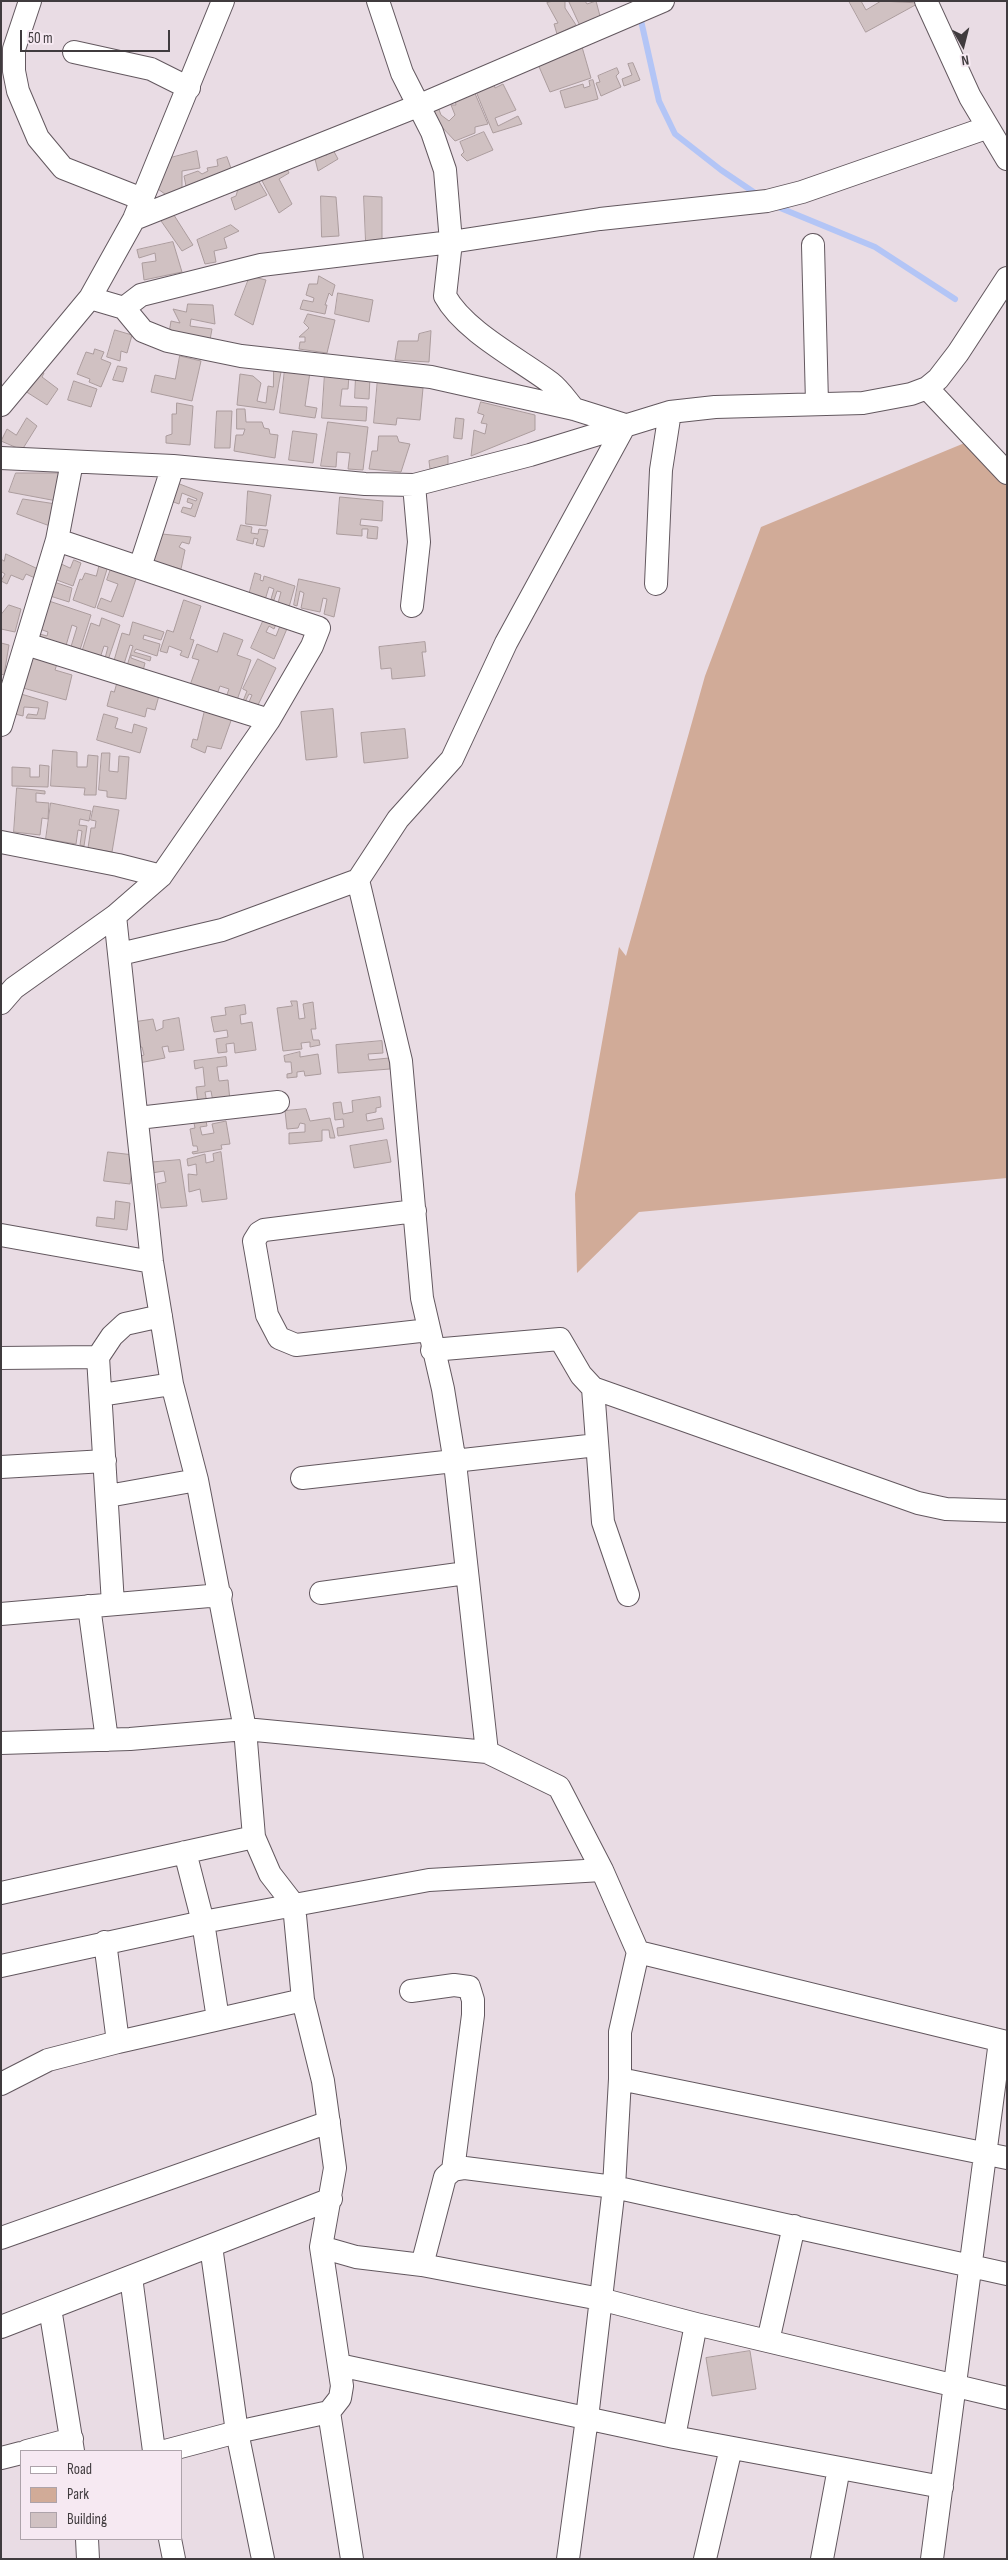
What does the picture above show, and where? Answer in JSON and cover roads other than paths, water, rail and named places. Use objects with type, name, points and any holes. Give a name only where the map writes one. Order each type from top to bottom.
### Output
[{"type":"street","points":[[30,1],[14,49],[14,72],[18,91],[38,138],[63,168],[138,209],[420,105],[582,38],[662,1]]},
{"type":"street","points":[[1,405],[90,298],[138,209],[223,1]]},
{"type":"street","points":[[378,1],[402,73],[420,105],[432,132],[445,170],[451,242],[444,289],[447,300],[466,320],[514,359],[552,384],[574,410]]},
{"type":"street","points":[[926,1],[986,128],[1007,159]]},
{"type":"street","points":[[74,52],[151,69],[189,88]]},
{"type":"street","points":[[124,308],[141,295],[261,265],[451,242],[600,219],[767,201],[802,192],[986,128]]},
{"type":"street","points":[[812,245],[817,404]]},
{"type":"street","points":[[1,458],[173,466],[365,484],[414,485],[530,456],[670,412],[715,407],[817,404],[889,399],[927,388],[938,379],[958,353],[1007,278]]},
{"type":"street","points":[[90,298],[124,308],[143,331],[168,341],[241,356],[432,377],[574,410],[625,425]]},
{"type":"street","points":[[927,388],[1007,473]]},
{"type":"street","points":[[656,584],[661,470],[670,412]]},
{"type":"street","points":[[120,954],[222,930],[358,880],[398,820],[452,759],[506,644],[625,425]]},
{"type":"street","points":[[1,725],[57,540],[72,462]]},
{"type":"street","points":[[140,567],[173,466]]},
{"type":"street","points":[[412,606],[419,542],[414,485]]},
{"type":"street","points":[[1,1004],[14,988],[115,916],[161,876],[269,720],[312,646],[319,627],[57,540]]},
{"type":"street","points":[[26,644],[269,720]]},
{"type":"street","points":[[1,842],[118,865],[161,876]]},
{"type":"street","points":[[358,880],[401,1061],[416,1211],[422,1298],[443,1389],[455,1463],[487,1752]]},
{"type":"street","points":[[115,916],[152,1262],[172,1384],[198,1480],[246,1729],[254,1837],[270,1874],[294,1905],[304,2000],[323,2080],[335,2168],[331,2200],[321,2247],[342,2386],[340,2398],[329,2412],[237,2432],[169,2450]]},
{"type":"street","points":[[138,1118],[278,1102]]},
{"type":"street","points":[[416,1211],[264,1230],[259,1233],[254,1241],[267,1315],[279,1338],[296,1345],[431,1340],[560,1339],[581,1375],[593,1388],[918,1502],[946,1509],[1007,1511]]},
{"type":"street","points":[[1,1235],[152,1262]]},
{"type":"street","points":[[113,1604],[108,1496],[98,1357],[125,1324],[161,1316]]},
{"type":"street","points":[[1,1358],[98,1357]]},
{"type":"street","points":[[101,1395],[172,1384]]},
{"type":"street","points":[[593,1388],[603,1522],[628,1595]]},
{"type":"street","points":[[302,1478],[455,1463],[596,1446]]},
{"type":"street","points":[[1,1467],[105,1461]]},
{"type":"street","points":[[108,1496],[198,1480]]},
{"type":"street","points":[[321,1593],[466,1574]]},
{"type":"street","points":[[1,1614],[221,1595]]},
{"type":"street","points":[[89,1606],[107,1740]]},
{"type":"street","points":[[1,1743],[107,1740],[246,1729],[487,1752],[559,1787],[602,1870],[638,1952],[620,2032],[620,2079],[614,2187],[587,2418],[568,2559]]},
{"type":"street","points":[[1,1893],[254,1837]]},
{"type":"street","points":[[185,1852],[202,1922],[218,2019]]},
{"type":"street","points":[[1,1966],[202,1922],[429,1880],[602,1870]]},
{"type":"street","points":[[105,1942],[118,2042]]},
{"type":"street","points":[[638,1952],[1003,2042],[996,2155],[971,2265],[932,2559]]},
{"type":"street","points":[[410,1991],[454,1985],[469,1987],[473,2000],[473,2015],[453,2170]]},
{"type":"street","points":[[1,2084],[48,2060],[118,2042],[304,2000]]},
{"type":"street","points":[[620,2079],[996,2155]]},
{"type":"street","points":[[1,2238],[329,2122]]},
{"type":"street","points":[[422,2265],[446,2177],[453,2170],[465,2168],[614,2187],[1007,2274]]},
{"type":"street","points":[[1,2327],[331,2200]]},
{"type":"street","points":[[768,2341],[794,2226]]},
{"type":"street","points":[[211,2246],[237,2432],[263,2559]]},
{"type":"street","points":[[321,2247],[356,2257],[422,2265],[600,2298],[696,2324],[1007,2398]]},
{"type":"street","points":[[131,2277],[154,2450]]},
{"type":"street","points":[[35,2450],[72,2445],[50,2308]]},
{"type":"street","points":[[674,2437],[696,2324]]},
{"type":"street","points":[[339,2365],[674,2437],[942,2487]]},
{"type":"street","points":[[329,2412],[352,2559]]},
{"type":"street","points":[[705,2559],[731,2448]]},
{"type":"street","points":[[1,2458],[20,2453]]},
{"type":"street","points":[[822,2559],[838,2468]]},
{"type":"street","points":[[88,2540],[88,2559]]},
{"type":"street","points":[[170,2540],[174,2559]]},
{"type":"waterway","points":[[640,16],[659,101],[675,134],[721,170],[758,195]]},
{"type":"waterway","points":[[773,205],[875,247],[955,299]]}]
